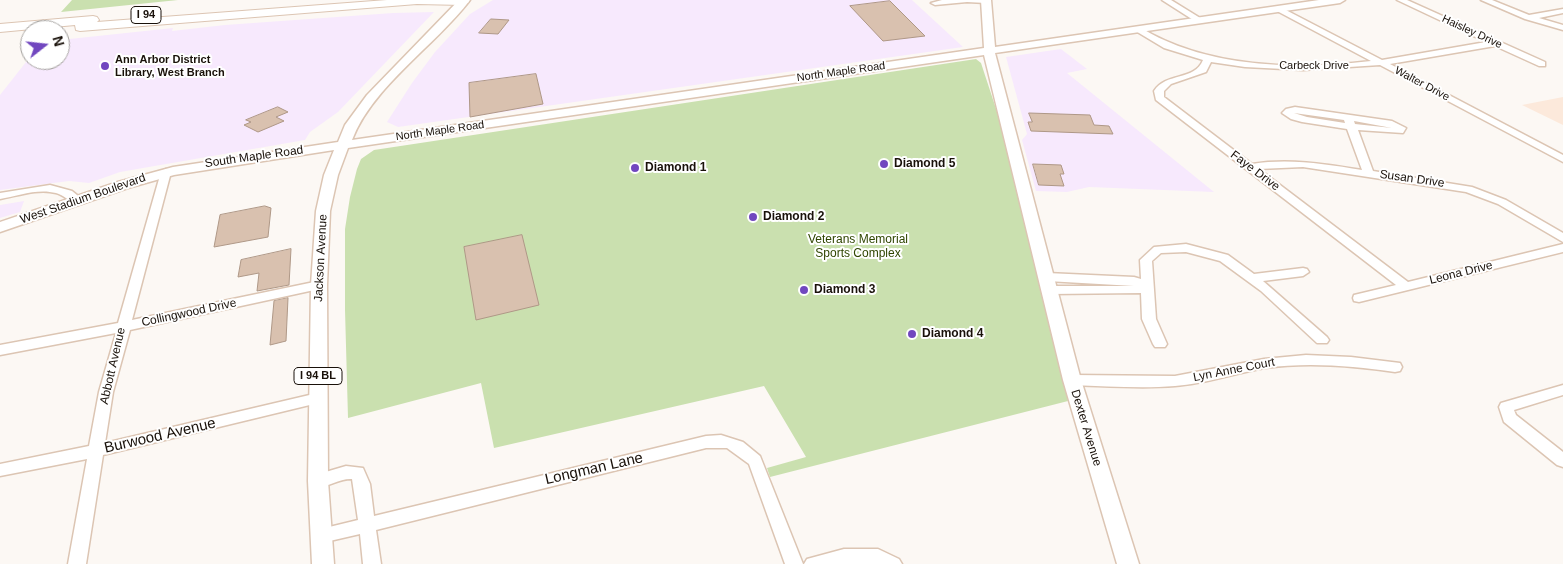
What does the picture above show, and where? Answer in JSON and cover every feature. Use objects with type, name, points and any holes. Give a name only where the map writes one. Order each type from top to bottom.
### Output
[{"type":"highway","name":"I 94","points":[[0,28],[291,0]]},
{"type":"highway","name":"I 94","points":[[70,28],[339,0]]},
{"type":"highway","points":[[80,27],[185,21],[418,1],[465,4]]},
{"type":"highway","points":[[0,34],[20,33]]},
{"type":"main road","name":"North Maple Road","points":[[342,145],[1340,0]]},
{"type":"main road","points":[[986,1],[990,51]]},
{"type":"main road","name":"Jackson Avenue","points":[[323,564],[318,480],[319,285],[323,210],[331,175],[351,125],[371,98],[465,4]]},
{"type":"main road","name":"Dexter Avenue","points":[[990,51],[994,74],[1072,380],[1128,564]]},
{"type":"main road","name":"South Maple Road","points":[[166,172],[342,145]]},
{"type":"main road","name":"West Stadium Boulevard","points":[[0,227],[70,202],[166,172]]},
{"type":"street","points":[[935,4],[967,0],[986,1]]},
{"type":"street","points":[[1166,0],[1201,21]]},
{"type":"street","name":"Haisley Drive","points":[[1401,0],[1542,64]]},
{"type":"street","points":[[1485,0],[1563,28]]},
{"type":"street","name":"Walter Drive","points":[[1280,9],[1563,159]]},
{"type":"street","points":[[1528,17],[1563,11]]},
{"type":"street","name":"Carbeck Drive","points":[[1138,30],[1172,49],[1208,59],[1247,64],[1302,67],[1346,66],[1381,62],[1495,43]]},
{"type":"street","name":"Faye Drive","points":[[1208,59],[1204,69],[1196,74],[1165,83],[1160,87],[1159,98],[1407,286]]},
{"type":"street","points":[[1289,110],[1295,110],[1350,122],[1298,118],[1287,113],[1289,110]]},
{"type":"street","points":[[1350,122],[1368,173]]},
{"type":"street","name":"Susan Drive","points":[[1250,167],[1269,164],[1303,164],[1468,188],[1502,202],[1563,238]]},
{"type":"street","name":"Abbott Avenue","points":[[77,564],[106,392],[122,327],[166,172]]},
{"type":"street","points":[[0,196],[52,194],[70,202]]},
{"type":"street","points":[[1160,344],[1149,319],[1146,260],[1158,250],[1186,248],[1224,258],[1322,340]]},
{"type":"street","name":"Leona Drive","points":[[1358,298],[1563,248]]},
{"type":"street","points":[[1250,278],[1303,272]]},
{"type":"street","points":[[1048,283],[1136,290],[1147,287]]},
{"type":"street","name":"Collingwood Drive","points":[[0,350],[122,327],[319,285]]},
{"type":"street","name":"Lyn Anne Court","points":[[1072,380],[1175,381],[1275,362],[1312,360],[1357,361],[1395,367]]},
{"type":"street","points":[[1563,390],[1506,407],[1509,418],[1563,461]]},
{"type":"street","name":"Burwood Avenue","points":[[0,470],[96,451],[318,398]]},
{"type":"street","name":"Longman Lane","points":[[321,536],[366,523],[706,442],[724,440],[741,447],[755,460],[794,564]]},
{"type":"street","points":[[318,480],[346,472],[357,473],[362,484],[372,564]]},
{"type":"street","points":[[814,564],[844,557],[878,557],[893,564]]},
{"type":"shaded area","points":[[493,0],[912,0],[963,47],[398,127],[387,122],[435,52],[470,14]]},
{"type":"shaded area","points":[[434,12],[338,112],[310,132],[305,140],[120,172],[89,183],[69,181],[0,190],[0,95],[20,70],[70,70],[70,39],[173,28],[172,31],[225,25],[393,13]]},
{"type":"shaded area","points":[[1061,49],[1087,69],[1067,73],[1214,192],[1089,187],[1067,192],[1036,191],[1022,140],[1027,134],[1006,57]]},
{"type":"shaded area","points":[[1563,97],[1563,125],[1522,105]]},
{"type":"shaded area","points":[[24,201],[20,212],[0,218],[0,205]]},
{"type":"green space","points":[[72,0],[178,0],[61,12]]},
{"type":"green space","name":"Veterans Memorial Sports Complex","points":[[976,59],[981,63],[1002,127],[1068,401],[770,477],[767,468],[806,457],[764,386],[494,448],[481,383],[348,418],[345,229],[357,169],[361,159],[374,150]]},
{"type":"building","points":[[890,1],[925,36],[883,41],[850,6]]},
{"type":"building","points":[[491,19],[509,20],[498,34],[479,33]]},
{"type":"building","points":[[536,74],[543,104],[470,117],[469,83]]},
{"type":"building","points":[[278,107],[288,112],[276,117],[284,121],[258,132],[244,125],[251,122],[246,120]]},
{"type":"building","points":[[1029,113],[1090,115],[1094,125],[1109,126],[1113,134],[1031,131],[1028,122],[1032,122]]},
{"type":"building","points":[[1033,164],[1061,165],[1064,174],[1060,174],[1064,186],[1039,185]]},
{"type":"building","points":[[265,206],[271,208],[268,237],[214,247],[220,215]]},
{"type":"building","points":[[522,235],[539,305],[476,320],[464,247]]},
{"type":"building","points":[[291,249],[289,285],[257,291],[259,273],[238,277],[241,260]]},
{"type":"building","points":[[288,298],[286,341],[270,345],[274,301]]},
{"type":"place","name":"Ann Arbor District Library, West Branch","points":[[105,66]]},
{"type":"place","name":"Diamond 5","points":[[884,164]]},
{"type":"place","name":"Diamond 1","points":[[635,168]]},
{"type":"place","name":"Diamond 2","points":[[753,217]]},
{"type":"place","name":"Diamond 3","points":[[804,290]]},
{"type":"place","name":"Diamond 4","points":[[912,334]]}]
